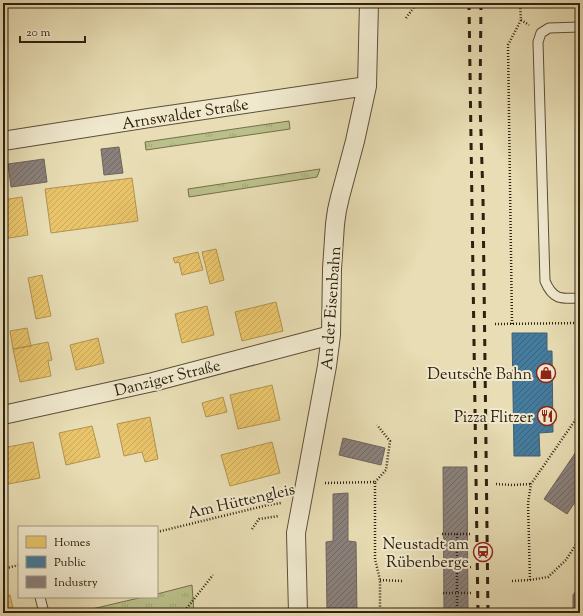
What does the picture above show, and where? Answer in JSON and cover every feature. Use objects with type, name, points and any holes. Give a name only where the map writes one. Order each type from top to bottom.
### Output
[{"type":"street","name":"An der Eisenbahn","points":[[298,613],[296,533],[327,366],[331,335],[332,270],[337,210],[355,141],[366,86],[369,3]]},
{"type":"street","name":"Arnswalder Straße","points":[[3,141],[366,86]]},
{"type":"street","name":"Danziger Straße","points":[[3,416],[153,382],[331,335]]},
{"type":"lane","points":[[580,27],[549,28],[541,33],[538,42],[545,280],[552,293],[560,298],[580,298]]},
{"type":"lane","points":[[40,598],[44,613]]},
{"type":"path","points":[[406,18],[417,3]]},
{"type":"path","points":[[512,324],[508,45],[521,20],[520,3]]},
{"type":"path","points":[[495,324],[580,323]]},
{"type":"path","points":[[530,580],[528,503],[531,484],[576,419],[580,410]]},
{"type":"path","points":[[378,425],[390,440],[386,470],[375,482],[375,559],[380,580],[380,613]]},
{"type":"path","name":"Am Hüttengleis","points":[[158,532],[268,505],[301,506],[318,483],[375,482]]},
{"type":"path","points":[[496,484],[531,484]]},
{"type":"path","points":[[252,529],[259,519],[301,506]]},
{"type":"path","points":[[442,534],[470,534]]},
{"type":"path","points":[[457,534],[457,613]]},
{"type":"path","points":[[512,581],[548,577],[566,560],[580,538]]},
{"type":"path","points":[[3,569],[18,565]]},
{"type":"path","points":[[442,567],[471,567]]},
{"type":"path","points":[[183,613],[213,575]]},
{"type":"path","points":[[380,580],[402,581]]},
{"type":"path","points":[[443,593],[457,595],[471,593]]},
{"type":"green space","points":[[289,121],[290,129],[146,150],[145,142]]},
{"type":"green space","points":[[320,169],[317,177],[189,197],[188,189]]},
{"type":"green space","points":[[192,585],[194,613],[75,613],[139,598],[158,598],[158,594]]},
{"type":"building: Homes","points":[[132,178],[138,221],[51,233],[45,189]]},
{"type":"building: Homes","points":[[22,197],[28,235],[3,239],[3,200]]},
{"type":"building: Homes","points":[[216,249],[224,280],[210,284],[202,252]]},
{"type":"building: Homes","points":[[198,252],[203,270],[182,275],[179,262],[175,263],[173,258]]},
{"type":"building: Homes","points":[[42,275],[51,316],[36,319],[28,278]]},
{"type":"building: Homes","points":[[276,302],[283,331],[242,341],[235,312]]},
{"type":"building: Homes","points":[[207,306],[214,335],[182,343],[175,314]]},
{"type":"building: Homes","points":[[27,328],[31,346],[13,349],[10,331]]},
{"type":"building: Homes","points":[[98,338],[104,363],[76,370],[70,345]]},
{"type":"building: Homes","points":[[48,342],[52,360],[48,361],[51,376],[20,382],[13,349]]},
{"type":"building: Homes","points":[[272,385],[280,420],[238,429],[230,395]]},
{"type":"building: Homes","points":[[223,397],[227,412],[206,417],[202,403]]},
{"type":"building: Homes","points":[[150,417],[158,459],[145,462],[142,452],[124,456],[117,424]]},
{"type":"building: Homes","points":[[92,426],[100,457],[66,465],[59,433]]},
{"type":"building: Homes","points":[[33,442],[40,478],[3,485],[3,448]]},
{"type":"building: Homes","points":[[272,442],[280,473],[230,486],[221,455]]},
{"type":"building: Homes","points":[[10,595],[14,613],[3,613],[3,596]]},
{"type":"building: Public","points":[[512,333],[547,333],[547,351],[552,351],[553,432],[539,433],[540,456],[514,456]]},
{"type":"building: Industry","points":[[119,147],[123,173],[104,175],[101,149]]},
{"type":"building: Industry","points":[[44,159],[47,182],[11,187],[8,164]]},
{"type":"building: Industry","points":[[343,438],[385,448],[381,465],[339,455]]},
{"type":"building: Industry","points":[[580,446],[580,495],[567,514],[544,499]]},
{"type":"building: Industry","points":[[443,467],[467,467],[468,613],[444,613]]},
{"type":"building: Industry","points":[[348,493],[348,541],[356,542],[357,613],[327,613],[326,542],[333,541],[333,494]]},
{"type":"building: Industry","points":[[580,585],[580,613],[573,613],[573,595]]},
{"type":"railway","points":[[469,3],[478,613]]},
{"type":"railway","points":[[481,3],[480,102],[483,198],[488,613]]},
{"type":"place","name":"Deutsche Bahn","points":[[546,373]]},
{"type":"place","name":"Pizza Flitzer","points":[[547,416]]},
{"type":"place","name":"Neustadt am Rübenberge","points":[[483,552]]}]
